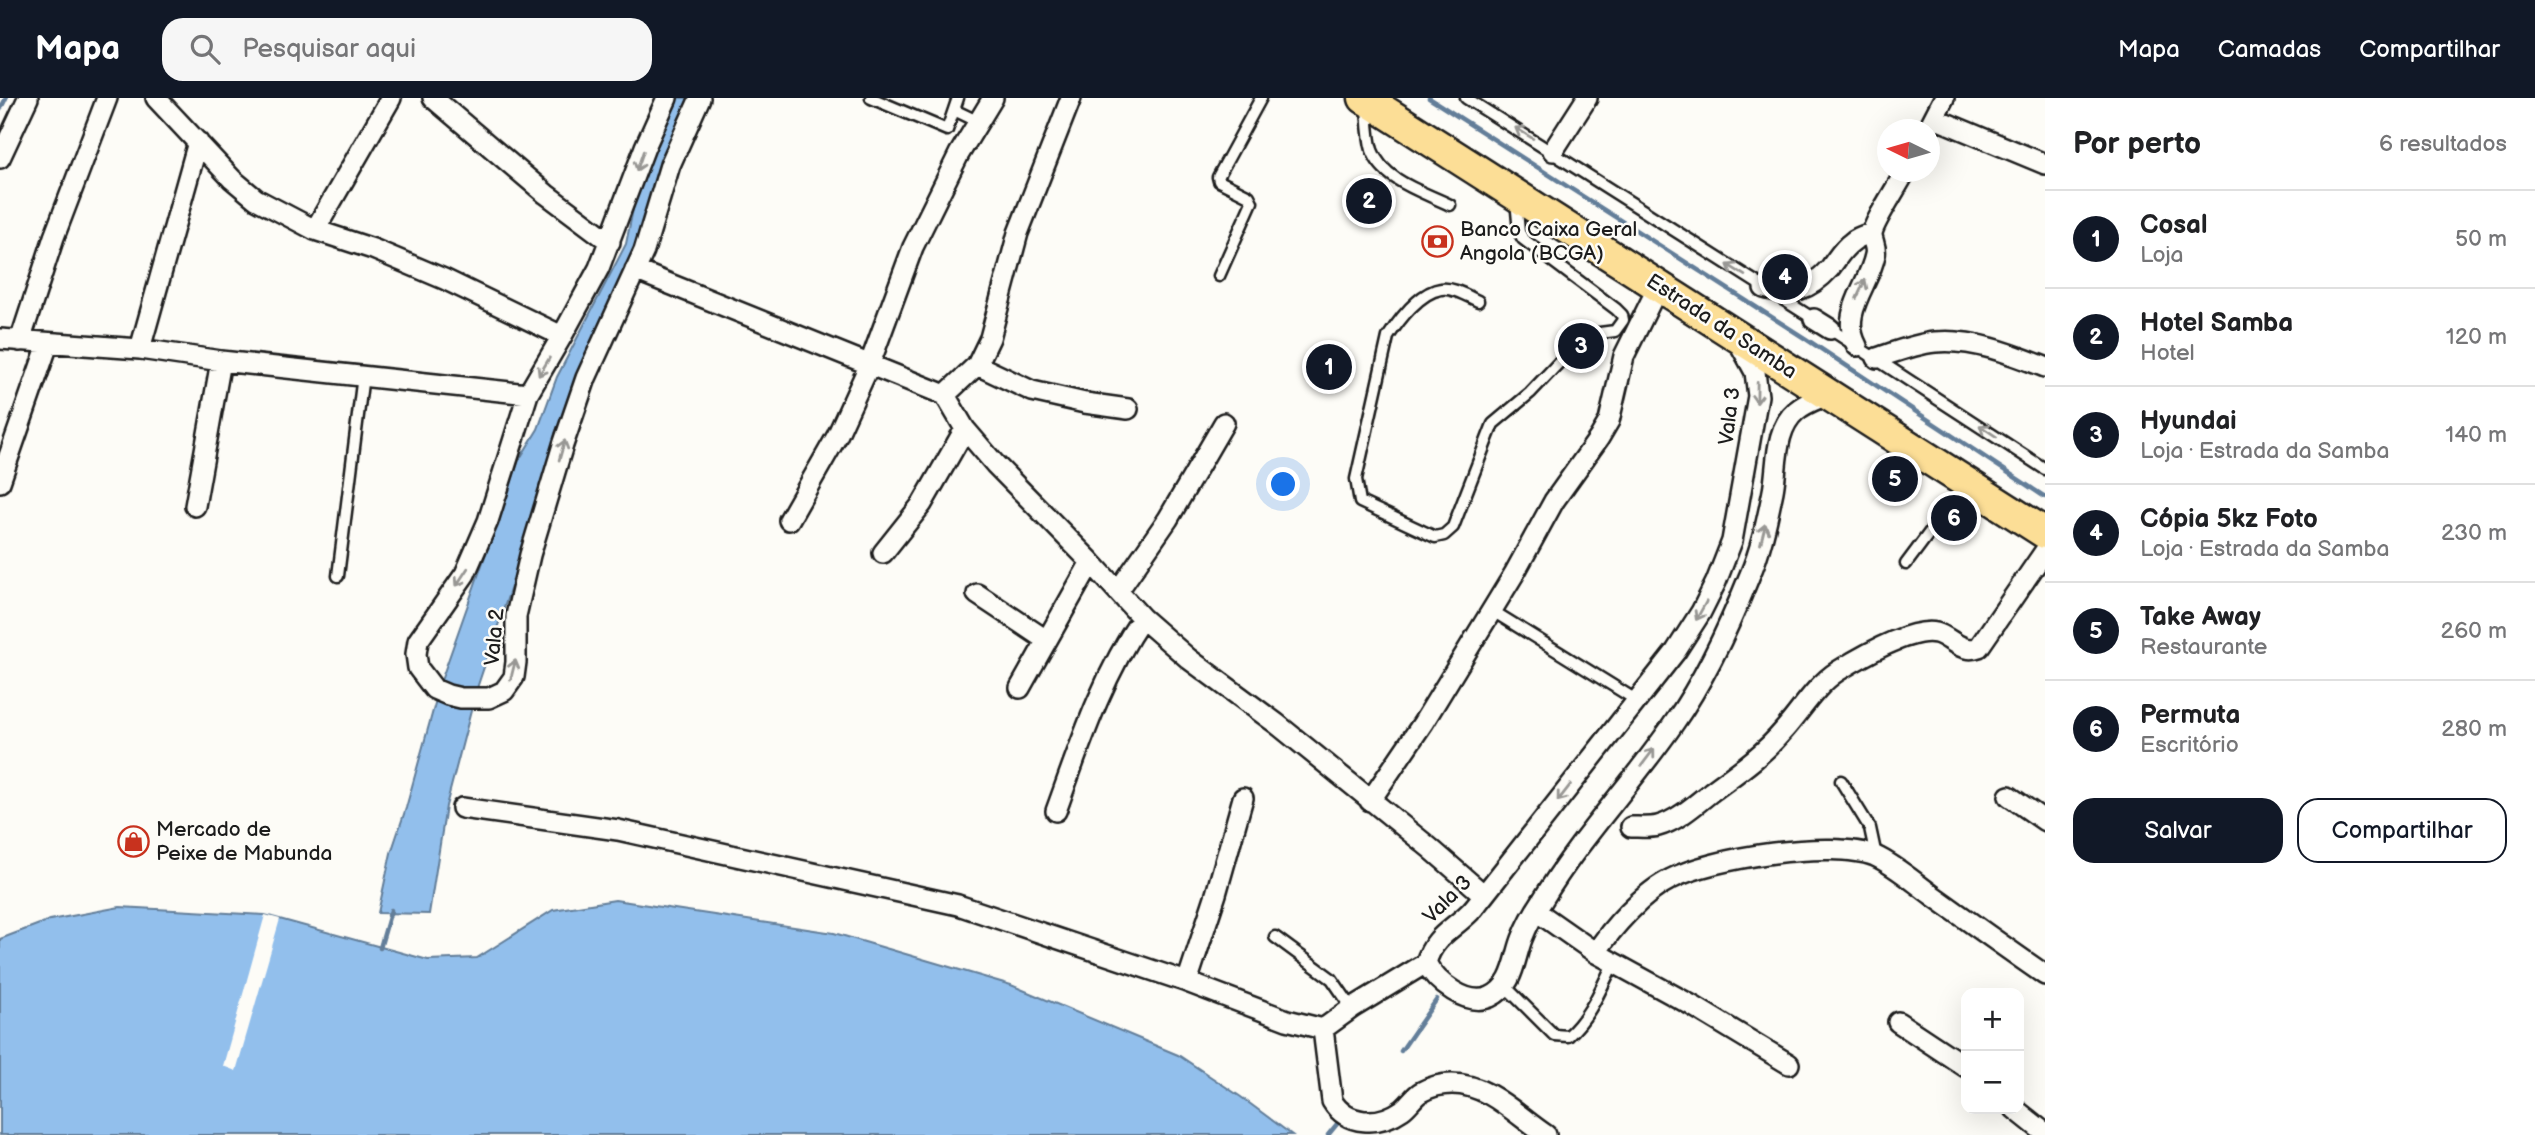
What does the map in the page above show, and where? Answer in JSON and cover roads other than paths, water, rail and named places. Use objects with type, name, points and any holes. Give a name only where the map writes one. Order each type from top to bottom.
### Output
[{"type":"main road","name":"Estrada da Samba","points":[[1375,99],[1516,196],[1732,331],[2045,533]]},
{"type":"main road","name":"Estrada da Samba","points":[[1375,99],[2045,514]]},
{"type":"street","points":[[0,158],[28,98]]},
{"type":"street","points":[[107,98],[54,237],[10,340],[140,349],[220,361],[363,374],[528,394]]},
{"type":"street","points":[[156,98],[232,179],[256,199],[315,230],[373,249],[444,279],[562,336]]},
{"type":"street","points":[[315,230],[391,98]]},
{"type":"street","points":[[433,98],[546,194],[610,242]]},
{"type":"street","name":"Vala 2","points":[[667,98],[645,147],[610,242],[562,336],[528,394],[488,521],[466,574],[418,641],[418,668],[434,690],[461,698],[489,698],[504,691],[514,677],[516,616],[530,555],[586,377],[644,251],[670,165],[700,98]]},
{"type":"street","points":[[789,520],[837,436],[869,366],[913,247],[978,121],[993,98]]},
{"type":"street","points":[[945,395],[978,365],[990,338],[1018,233],[1071,98]]},
{"type":"street","points":[[1553,151],[1587,98]]},
{"type":"street","points":[[1934,119],[1944,98]]},
{"type":"street","points":[[1940,127],[2045,164]]},
{"type":"street","points":[[140,349],[198,142]]},
{"type":"street","points":[[1857,346],[1850,334],[1852,315],[1876,252],[1872,233],[1900,182]]},
{"type":"street","points":[[1764,288],[1781,293],[1802,289],[1821,277],[1854,240],[1872,233]]},
{"type":"street","points":[[635,270],[945,395],[965,429],[995,464],[1142,618],[1189,659],[1276,724],[1430,848],[1484,895]]},
{"type":"street","points":[[1370,802],[1423,723],[1553,501],[1609,421],[1624,356],[1659,285]]},
{"type":"street","name":"Vala 3","points":[[1428,968],[1429,951],[1437,940],[1470,912],[1636,700],[1690,630],[1716,582],[1731,541],[1758,396],[1755,372],[1732,331]]},
{"type":"street","points":[[1877,358],[1935,342],[1959,342],[2011,354],[2045,368]]},
{"type":"street","points":[[0,482],[48,344]]},
{"type":"street","points":[[195,506],[220,361]]},
{"type":"street","points":[[978,365],[1032,391],[1128,409]]},
{"type":"street","points":[[462,808],[618,830],[945,902],[1187,982],[1287,1020],[1323,1029],[1352,1008],[1428,968],[1457,993],[1475,999],[1489,997],[1505,986],[1514,968],[1523,937],[1556,878],[1675,722],[1701,678],[1735,609],[1759,551],[1781,436],[1794,412],[1829,394]]},
{"type":"street","points":[[1118,591],[1168,519],[1224,423]]},
{"type":"street","points":[[883,553],[922,503],[965,429]]},
{"type":"street","points":[[1631,827],[1657,826],[1688,810],[1752,764],[1836,672],[1895,639],[1929,632],[1937,633],[1965,649],[1979,647],[2045,551]]},
{"type":"street","points":[[1020,688],[1091,562]]},
{"type":"street","points":[[978,594],[1046,640]]},
{"type":"street","points":[[1056,811],[1093,710],[1128,639],[1142,618]]},
{"type":"street","points":[[2009,796],[2045,821]]},
{"type":"street","points":[[1187,982],[1243,799]]},
{"type":"street","points":[[1596,953],[1605,937],[1662,885],[1670,879],[1711,863],[1810,850],[1858,851],[1876,857],[2045,975]]},
{"type":"street","points":[[1536,911],[1596,953],[1693,1006],[1789,1064]]},
{"type":"street","points":[[1898,1021],[1961,1064]]},
{"type":"street","points":[[1323,1029],[1332,1101],[1337,1110],[1358,1121],[1386,1120],[1405,1108],[1421,1092],[1440,1085],[1455,1084],[1486,1093],[1546,1135]]},
{"type":"street","points":[[2021,1114],[2045,1133]]},
{"type":"lane","points":[[871,98],[947,130],[958,98]]},
{"type":"lane","points":[[1219,276],[1252,202],[1249,196],[1219,181],[1218,177],[1261,98]]},
{"type":"lane","points":[[1466,98],[1877,358],[2045,469]]},
{"type":"lane","points":[[1375,99],[1373,151],[1383,168],[1399,180],[1450,205]]},
{"type":"lane","points":[[954,110],[978,121]]},
{"type":"lane","points":[[1478,301],[1451,289],[1429,293],[1397,324],[1388,337],[1356,479],[1360,502],[1434,537],[1444,535],[1453,527],[1493,424],[1530,393],[1585,335],[1615,331],[1623,320],[1616,309],[1523,239],[1517,224],[1516,196]]},
{"type":"lane","points":[[338,576],[363,374]]},
{"type":"lane","points":[[1906,564],[1967,482]]},
{"type":"lane","points":[[1491,610],[1636,700]]},
{"type":"lane","points":[[1841,781],[1870,828],[1876,857]]},
{"type":"lane","points":[[1275,937],[1332,979],[1352,1008]]},
{"type":"lane","points":[[1505,986],[1554,1035],[1568,1036],[1578,1028],[1590,1009],[1614,962]]},
{"type":"water","points":[[674,98],[698,98],[642,247],[555,433],[550,471],[477,688],[446,806],[429,914],[378,913],[391,853],[442,678],[519,460],[538,429],[557,377],[626,244],[648,157]]},
{"type":"water","points":[[615,900],[834,933],[1011,985],[1178,1055],[1292,1135],[0,1135],[0,939],[50,920],[120,907],[265,915],[428,960],[477,958],[553,910]]},
{"type":"waterway","points":[[0,110],[6,98]]},
{"type":"waterway","points":[[1429,98],[1806,339],[2045,497]]},
{"type":"waterway","points":[[380,948],[391,910]]},
{"type":"waterway","points":[[1401,1051],[1437,999]]},
{"type":"waterway","points":[[1328,1135],[1337,1124]]},
{"type":"place","name":"Hotel Samba","points":[[1369,201]]},
{"type":"place","name":"Banco Caixa Geral Angola (BCGA)","points":[[1437,241]]},
{"type":"place","name":"Cópia 5kz Foto","points":[[1785,277]]},
{"type":"place","name":"Hyundai","points":[[1581,346]]},
{"type":"place","name":"Cosal","points":[[1329,367]]},
{"type":"place","name":"Take Away","points":[[1895,479]]},
{"type":"place","name":"Permuta","points":[[1954,518]]},
{"type":"place","name":"Mercado de Peixe de Mabunda","points":[[133,841]]}]
